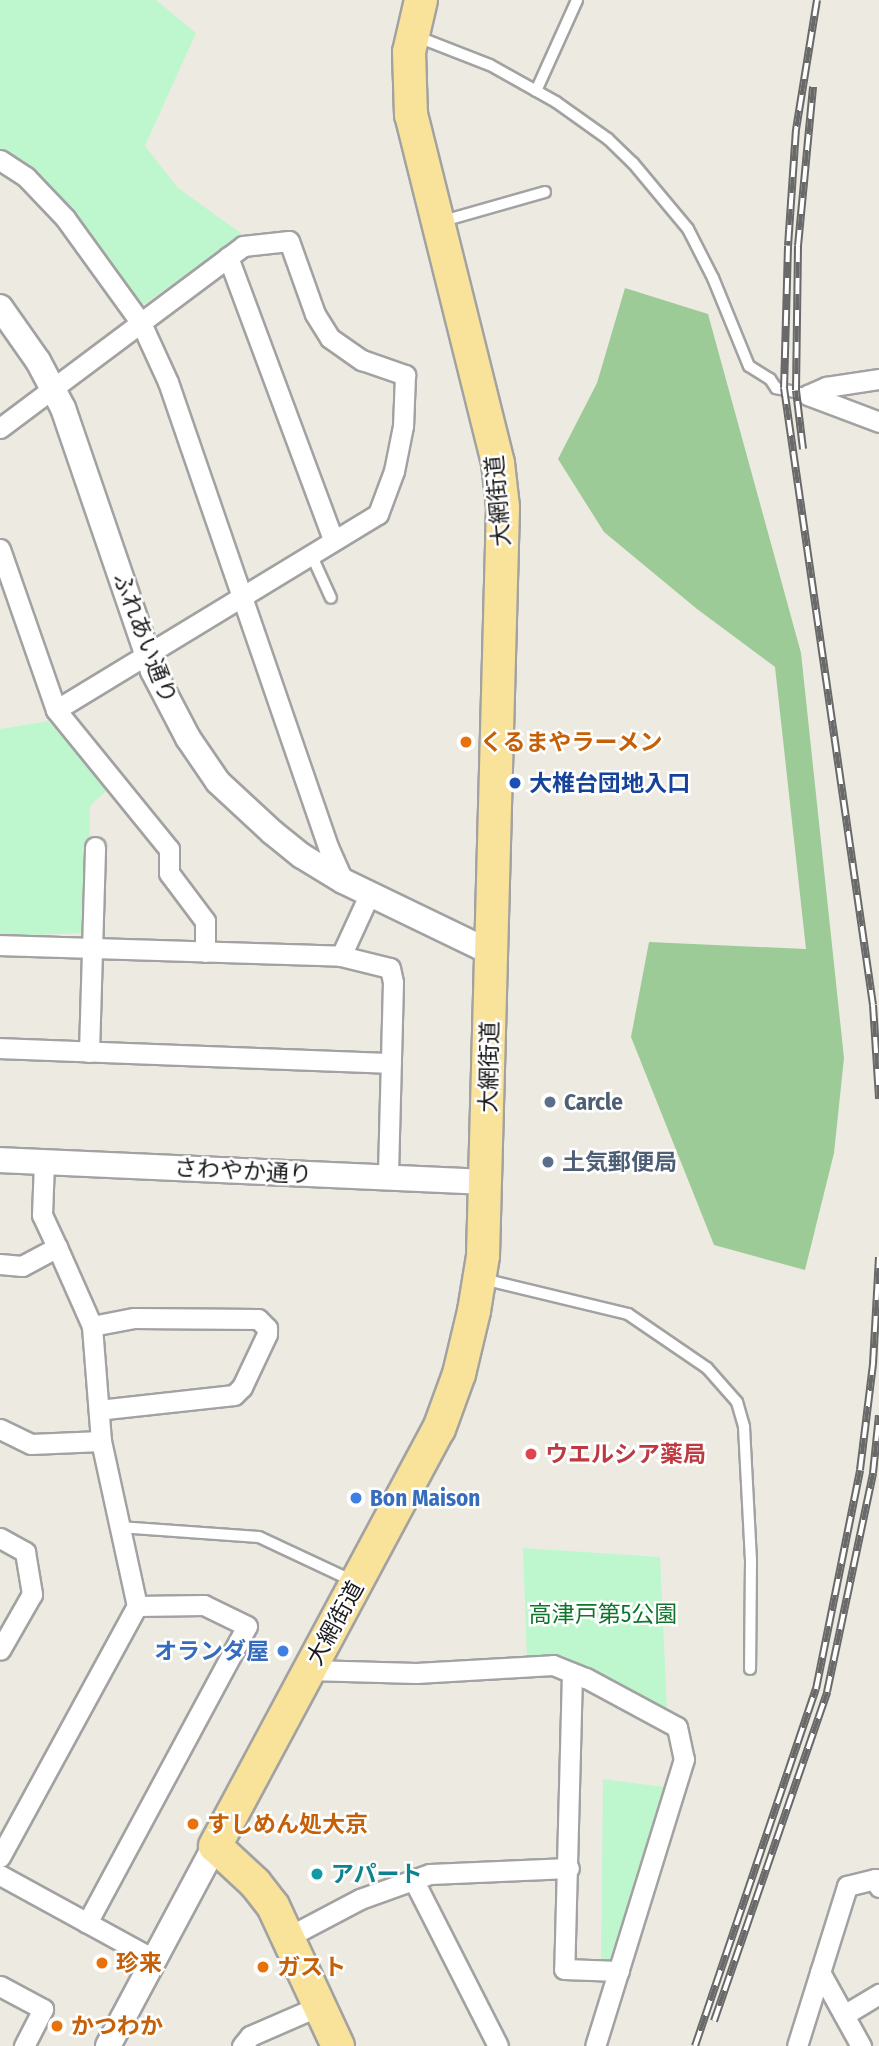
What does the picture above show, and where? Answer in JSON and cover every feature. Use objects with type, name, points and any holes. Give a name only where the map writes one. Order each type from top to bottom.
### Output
[{"type":"main road","name":"大網街道","points":[[215,1846],[439,1429],[459,1374],[479,1279],[486,1182],[503,507],[498,463],[411,115],[408,78],[411,35],[421,0]]},
{"type":"main road","points":[[215,1846],[255,1883],[273,1906],[338,2046]]},
{"type":"street","points":[[0,160],[26,177],[65,218],[141,323],[168,382],[324,836],[343,881]]},
{"type":"street","points":[[0,428],[243,246],[289,241],[315,314],[330,338],[362,360],[405,375],[403,426],[394,471],[378,514],[240,595],[56,710]]},
{"type":"street","points":[[228,257],[333,540]]},
{"type":"street","name":"ふれあい通り","points":[[0,307],[38,361],[63,408],[162,691],[188,738],[218,782],[272,832],[343,881],[492,953]]},
{"type":"street","points":[[808,395],[826,387],[879,379]]},
{"type":"street","points":[[808,395],[879,422]]},
{"type":"street","points":[[0,549],[56,710],[169,849],[169,873],[205,921],[205,952]]},
{"type":"street","points":[[89,1052],[95,847]]},
{"type":"street","points":[[341,956],[370,893]]},
{"type":"street","points":[[0,944],[92,950],[341,956],[390,968],[393,982],[388,1177]]},
{"type":"street","points":[[0,1048],[391,1063]]},
{"type":"street","name":"さわやか通り","points":[[0,1160],[486,1182]]},
{"type":"street","points":[[0,1857],[137,1606],[101,1441],[92,1326],[42,1215],[44,1162]]},
{"type":"street","points":[[0,1264],[22,1266],[57,1247]]},
{"type":"street","points":[[92,1326],[134,1318],[258,1319],[267,1328],[267,1334],[243,1387],[234,1395],[99,1410]]},
{"type":"street","points":[[0,1429],[31,1444],[101,1441]]},
{"type":"street","points":[[0,1538],[25,1552],[32,1594],[0,1650]]},
{"type":"street","points":[[87,1923],[247,1626],[204,1605],[137,1606]]},
{"type":"street","points":[[309,1670],[416,1673],[553,1665],[677,1727],[684,1759],[595,2046]]},
{"type":"street","points":[[572,1673],[569,1868],[564,1969],[619,1970]]},
{"type":"street","points":[[108,2046],[215,1846]]},
{"type":"street","points":[[288,1937],[360,1899],[430,1874],[569,1868]]},
{"type":"street","points":[[0,1875],[155,1960]]},
{"type":"street","points":[[413,1879],[498,2046]]},
{"type":"street","points":[[797,2046],[847,1886],[875,1879],[879,1887]]},
{"type":"street","points":[[820,1972],[861,2046]]},
{"type":"street","points":[[0,1986],[43,2009],[24,2046]]},
{"type":"street","points":[[844,2015],[879,1994]]},
{"type":"street","points":[[242,2046],[250,2036],[319,2006]]},
{"type":"lane","points":[[536,91],[577,0]]},
{"type":"lane","points":[[411,35],[490,65],[536,91],[608,139],[633,163],[688,229],[713,278],[750,366],[770,379],[776,388],[808,395]]},
{"type":"lane","points":[[436,223],[545,192]]},
{"type":"lane","points":[[310,554],[331,598]]},
{"type":"lane","points":[[479,1279],[628,1314],[707,1368],[737,1402],[744,1427],[751,1561],[750,1669]]},
{"type":"lane","points":[[118,1527],[259,1537],[357,1583]]},
{"type":"green space","points":[[0,0],[156,0],[196,33],[145,146],[178,188],[242,234],[145,304],[137,303],[107,258],[68,208],[0,151]]},
{"type":"green space","points":[[625,288],[708,314],[801,653],[844,1058],[834,1153],[805,1270],[714,1245],[631,1037],[649,942],[806,949],[775,667],[697,609],[604,532],[558,459],[597,383]]},
{"type":"green space","points":[[48,721],[109,788],[90,806],[88,933],[0,936],[0,729]]},
{"type":"green space","name":"高津戸第5公園","points":[[523,1548],[660,1557],[667,1709],[561,1660],[527,1660]]},
{"type":"green space","points":[[603,1779],[665,1787],[610,1959],[601,1959]]},
{"type":"railway","points":[[817,0],[796,129],[788,246],[784,388],[873,1005],[879,1099]]},
{"type":"railway","points":[[803,449],[796,390],[798,246],[813,87]]},
{"type":"railway","points":[[695,2046],[816,1689],[860,1470],[873,1364],[879,1257]]},
{"type":"railway","points":[[714,2021],[827,1692],[873,1473],[879,1415]]},
{"type":"place","name":"くるまやラーメン","points":[[466,742]]},
{"type":"place","name":"大椎台団地入口","points":[[515,783]]},
{"type":"place","name":"Carcle","points":[[550,1102]]},
{"type":"place","name":"土気郵便局","points":[[548,1162]]},
{"type":"place","name":"ウエルシア薬局","points":[[531,1454]]},
{"type":"place","name":"Bon Maison","points":[[356,1498]]},
{"type":"place","name":"オランダ屋","points":[[283,1651]]},
{"type":"place","name":"すしめん処大京","points":[[193,1824]]},
{"type":"place","name":"アパート","points":[[317,1874]]},
{"type":"place","name":"珍来","points":[[102,1963]]},
{"type":"place","name":"ガスト","points":[[263,1967]]},
{"type":"place","name":"かつわか","points":[[57,2026]]}]
